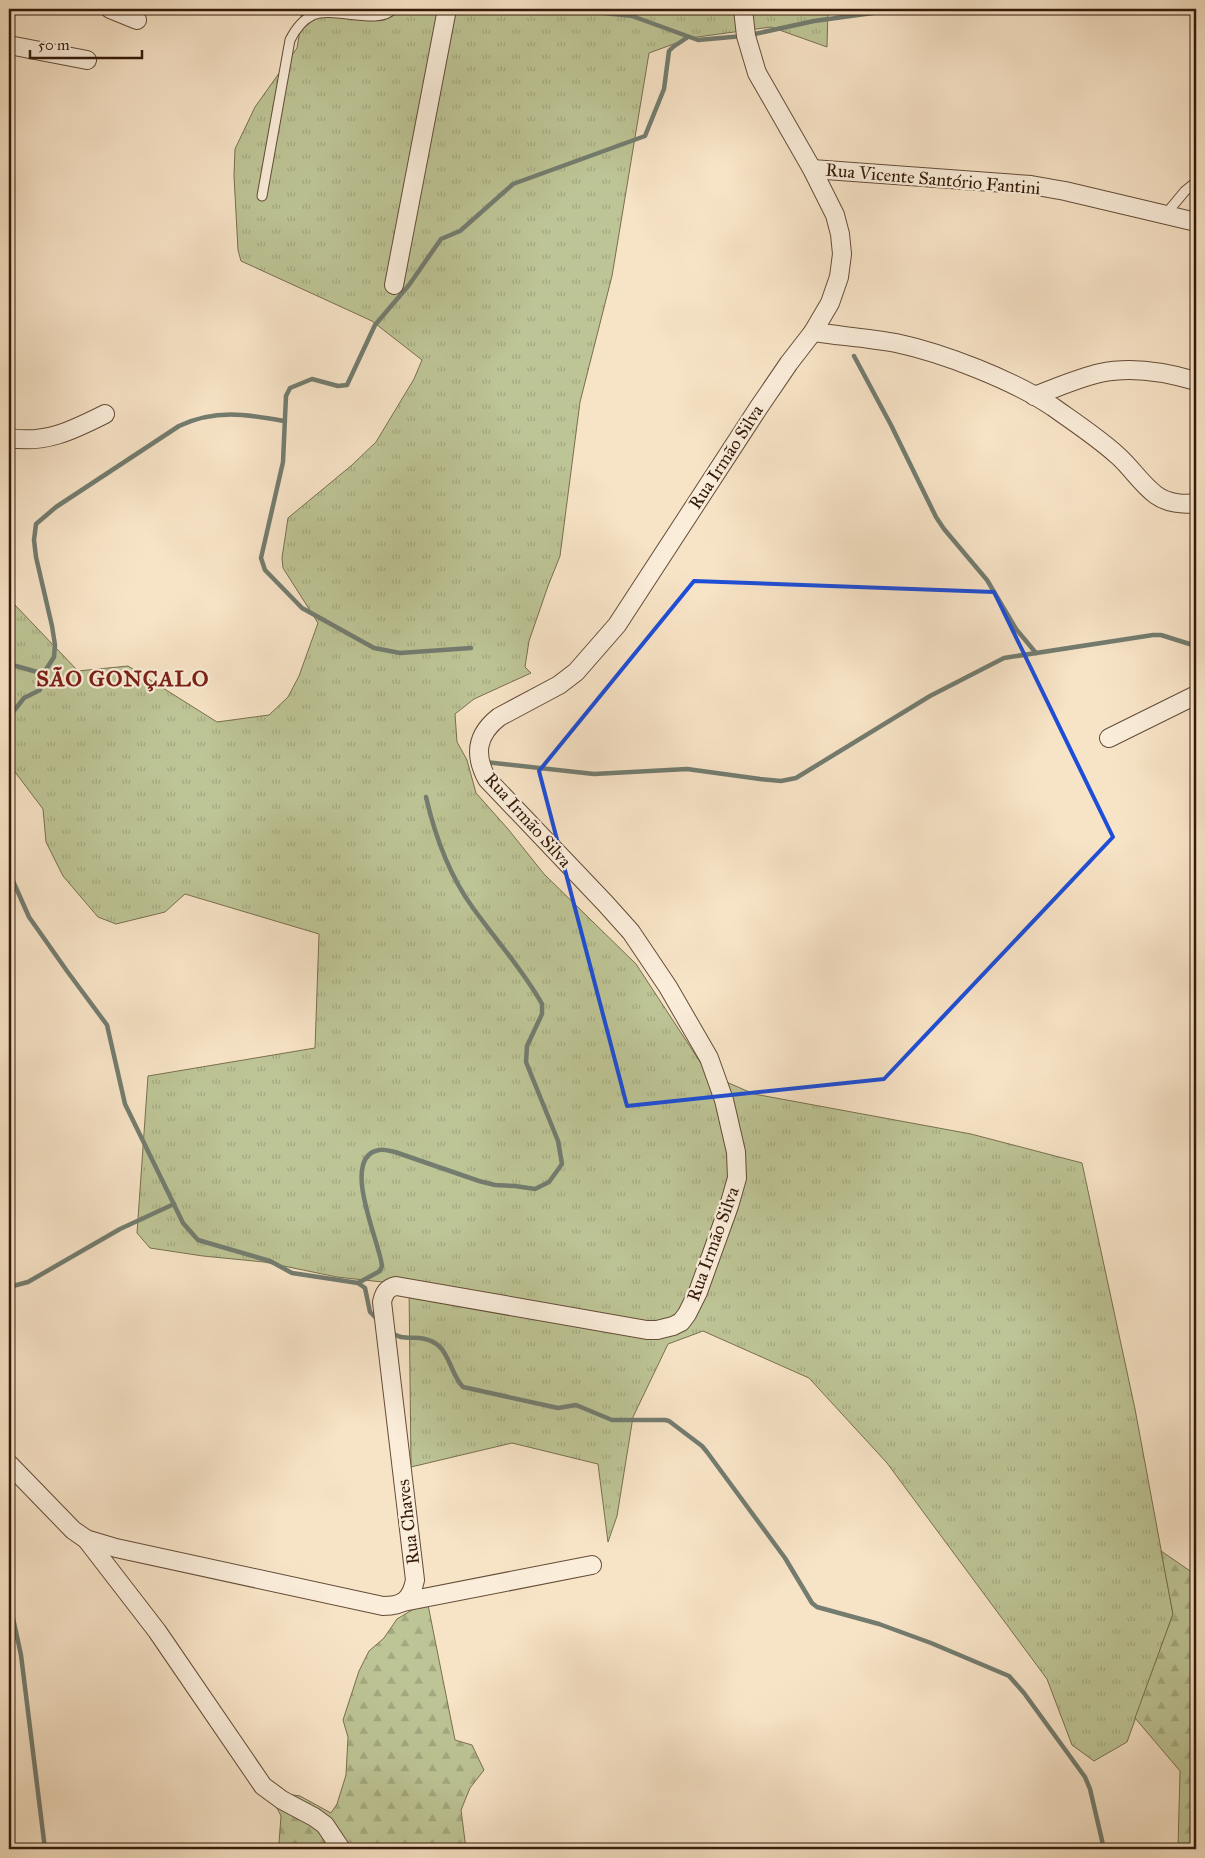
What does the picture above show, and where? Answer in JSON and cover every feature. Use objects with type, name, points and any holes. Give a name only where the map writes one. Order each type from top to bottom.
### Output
[{"type":"street","points":[[110,9],[137,20]]},
{"type":"street","points":[[394,284],[447,9]]},
{"type":"street","name":"Rua Vicente Santório Fantini","points":[[743,9],[746,36],[756,73],[812,169],[1031,186],[1090,197],[1196,222]]},
{"type":"street","points":[[9,45],[87,60]]},
{"type":"street","name":"Rua Irmão Silva","points":[[664,1329],[681,1322],[691,1306],[729,1206],[737,1178],[736,1152],[730,1122],[717,1077],[709,1058],[668,987],[631,932],[606,903],[487,780],[480,765],[478,752],[485,730],[491,723],[559,685],[576,672],[617,625],[788,363],[813,332],[830,303],[840,277],[842,254],[840,234],[835,215],[812,169]]},
{"type":"street","points":[[813,332],[895,343],[927,351],[1019,388],[1082,428],[1118,455],[1157,495],[1179,503],[1195,506]]},
{"type":"street","points":[[1034,396],[1102,373],[1146,371],[1175,375],[1196,381]]},
{"type":"street","points":[[9,438],[44,439],[61,435],[105,414]]},
{"type":"street","points":[[1109,738],[1196,695]]},
{"type":"street","name":"Rua Chaves","points":[[403,1602],[414,1588],[415,1580],[382,1302],[384,1294],[389,1288],[396,1286],[647,1330],[664,1329]]},
{"type":"street","points":[[9,1464],[73,1530],[86,1539],[157,1631],[263,1786],[282,1800],[314,1817],[324,1825],[341,1849]]},
{"type":"street","points":[[86,1539],[116,1548],[383,1606],[395,1606],[403,1602],[592,1565]]},
{"type":"lane","points":[[262,196],[290,40],[295,30],[314,14],[379,15],[391,10]]},
{"type":"lane","points":[[1164,215],[1185,191],[1196,182]]},
{"type":"highlighted area","points":[[694,581],[994,592],[1113,837],[884,1079],[627,1106],[539,771]]},
{"type":"green space","points":[[299,9],[828,9],[827,47],[771,27],[690,38],[649,53],[612,276],[580,402],[560,556],[529,641],[525,667],[531,673],[474,699],[455,714],[457,742],[467,760],[476,793],[544,874],[636,964],[708,1074],[754,1094],[971,1134],[1082,1163],[1135,1409],[1173,1614],[1127,1742],[1094,1761],[1072,1745],[1047,1679],[887,1463],[809,1378],[703,1331],[668,1344],[633,1417],[617,1516],[608,1542],[598,1464],[512,1443],[411,1467],[409,1285],[337,1277],[264,1262],[150,1248],[137,1233],[148,1076],[315,1048],[319,934],[185,894],[165,912],[116,924],[98,917],[63,876],[46,842],[43,809],[9,764],[9,601],[78,671],[128,666],[217,722],[269,715],[288,697],[299,676],[318,623],[283,568],[282,558],[288,518],[352,465],[376,442],[414,379],[422,360],[372,321],[241,261],[238,250],[234,176],[235,149],[255,107],[297,48],[302,18]]},
{"type":"green space","points":[[1161,1551],[1196,1575],[1196,1842],[1178,1848],[1180,1771],[1135,1718],[1173,1614]]},
{"type":"green space","points":[[428,1605],[455,1740],[472,1745],[484,1770],[470,1788],[461,1810],[466,1849],[277,1849],[281,1816],[275,1804],[280,1793],[300,1796],[331,1813],[337,1804],[346,1775],[348,1737],[343,1720],[359,1671],[369,1651],[384,1638],[397,1619],[417,1607]]},
{"type":"waterway","points":[[567,9],[632,16],[698,40],[743,36]]},
{"type":"waterway","points":[[750,35],[814,21],[902,9]]},
{"type":"waterway","points":[[471,648],[400,653],[374,648],[302,608],[265,570],[261,558],[283,462],[286,396],[290,388],[312,379],[338,386],[347,385],[375,325],[409,285],[441,239],[460,231],[513,184],[645,136],[664,89],[669,51],[688,37]]},
{"type":"waterway","points":[[854,356],[891,425],[936,517],[987,580],[1016,629],[1036,653]]},
{"type":"waterway","points":[[9,717],[24,698],[40,690],[45,671],[54,657],[55,645],[52,626],[36,557],[34,540],[36,524],[56,507],[179,426],[205,417],[231,414],[284,421]]},
{"type":"waterway","points":[[485,762],[594,774],[687,769],[781,781],[796,778],[930,696],[1004,658],[1153,635],[1161,635],[1196,646]]},
{"type":"waterway","points":[[9,664],[44,674]]},
{"type":"waterway","points":[[358,1283],[380,1271],[382,1266],[362,1184],[362,1168],[368,1156],[379,1150],[387,1150],[479,1181],[495,1185],[535,1189],[549,1182],[562,1164],[558,1141],[526,1062],[527,1046],[542,1014],[542,1004],[518,967],[464,895],[438,841],[426,797]]},
{"type":"waterway","points":[[9,872],[29,917],[107,1025],[125,1104],[183,1223],[198,1240],[270,1261],[292,1273],[358,1283],[365,1288],[370,1312],[378,1320]]},
{"type":"waterway","points":[[9,1287],[28,1282],[120,1229],[174,1204]]},
{"type":"waterway","points":[[391,1332],[401,1337],[426,1339],[439,1346],[463,1387],[558,1408],[576,1405],[612,1420],[669,1421],[707,1452],[785,1558],[812,1603],[817,1607],[879,1624],[931,1643],[1009,1676],[1024,1693],[1085,1777],[1090,1789],[1104,1849]]},
{"type":"waterway","points":[[9,1600],[21,1655],[45,1849]]},
{"type":"district","name":"SÃO GONÇALO","points":[[123,678]]}]
